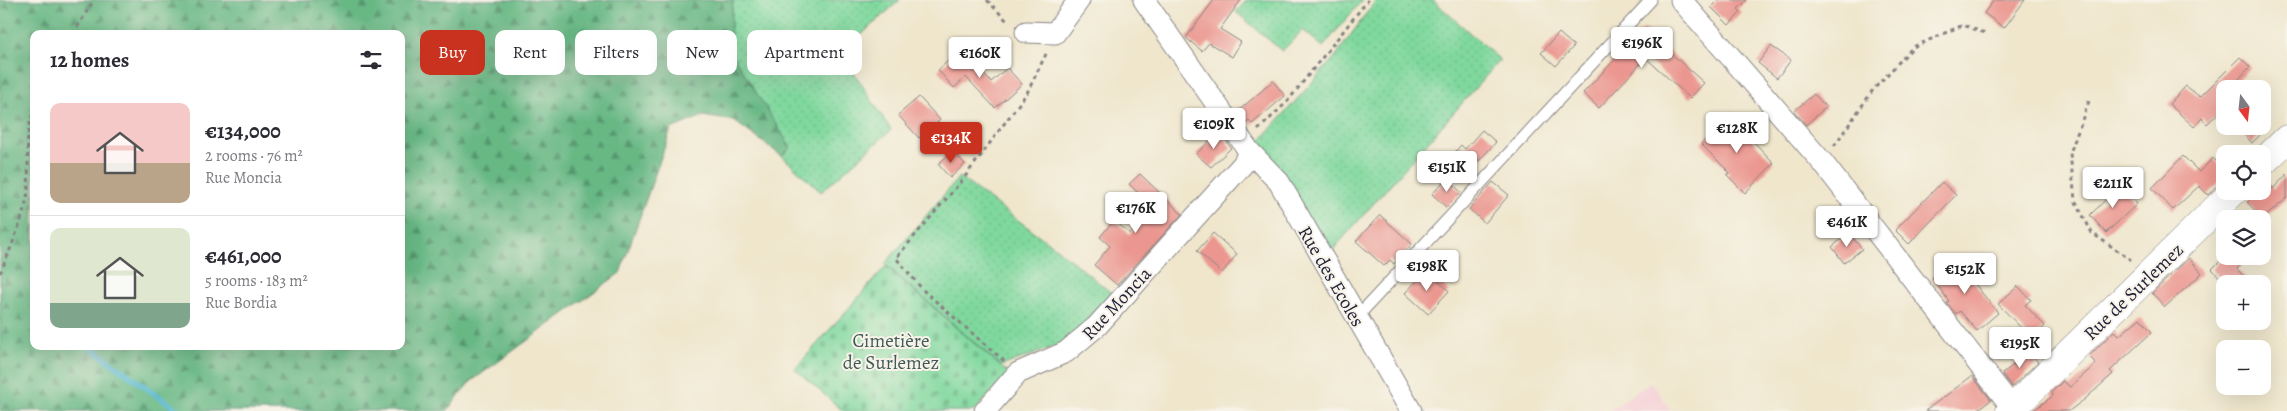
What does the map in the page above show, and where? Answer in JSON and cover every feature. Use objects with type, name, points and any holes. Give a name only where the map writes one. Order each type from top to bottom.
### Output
[{"type":"street","points":[[1026,32],[1056,33],[1079,0]]},
{"type":"street","points":[[1144,0],[1248,149]]},
{"type":"street","points":[[1681,0],[1823,163],[2013,410]]},
{"type":"street","points":[[2271,154],[2287,139]]},
{"type":"street","name":"Rue des Ecoles","points":[[1248,149],[1279,182],[1410,411]]},
{"type":"street","name":"Rue Moncia","points":[[985,411],[1018,373],[1066,352],[1097,326],[1244,163],[1248,149]]},
{"type":"street","name":"Rue de Surlemez","points":[[2013,410],[2225,200]]},
{"type":"lane","points":[[1356,318],[1651,0]]},
{"type":"path","points":[[75,30],[94,0]]},
{"type":"path","points":[[987,0],[1015,28],[1026,32]]},
{"type":"path","points":[[1248,149],[1256,132],[1288,102],[1368,0]]},
{"type":"path","points":[[1823,163],[1873,90],[1913,48],[1963,25],[1985,33]]},
{"type":"path","points":[[1018,373],[924,291],[896,258],[964,178],[1027,93],[1056,33]]},
{"type":"path","points":[[2089,101],[2070,153],[2075,200],[2092,233],[2150,273]]},
{"type":"path","points":[[0,273],[10,250],[28,191],[30,121]]},
{"type":"shaded area","points":[[1651,382],[1671,411],[1609,411]]},
{"type":"green space","points":[[0,0],[733,0],[731,30],[667,30],[667,75],[737,75],[737,62],[791,148],[782,156],[734,121],[703,116],[671,129],[620,273],[469,383],[447,411],[0,411]]},
{"type":"green space","points":[[733,0],[900,0],[862,34],[862,30],[747,30],[747,75],[855,75],[891,130],[821,192],[782,156],[790,148],[737,62],[737,30],[731,30]]},
{"type":"green space","points":[[1247,0],[1362,0],[1323,47],[1303,30],[1282,51],[1236,12]]},
{"type":"green space","points":[[1376,0],[1433,0],[1500,60],[1323,261],[1259,142],[1335,57]]},
{"type":"green space","points":[[959,177],[1056,248],[1120,300],[1062,344],[1001,366],[885,264]]},
{"type":"green space","name":"Cimetière de Surlemez","points":[[886,266],[1008,373],[975,411],[843,411],[795,369]]},
{"type":"building","points":[[1214,0],[1241,0],[1220,29],[1241,42],[1232,57],[1209,43],[1202,51],[1186,38]]},
{"type":"building","points":[[1718,0],[1747,0],[1738,9],[1741,12],[1729,25],[1711,7]]},
{"type":"building","points":[[1994,0],[2025,0],[2004,28],[1984,13]]},
{"type":"building","points":[[1644,29],[1704,83],[1690,98],[1646,58],[1599,108],[1583,93]]},
{"type":"building","points":[[1559,33],[1574,46],[1556,66],[1541,53]]},
{"type":"building","points":[[1771,46],[1791,60],[1777,78],[1758,63]]},
{"type":"building","points":[[961,49],[991,82],[1007,68],[1022,84],[995,108],[966,77],[954,88],[938,70]]},
{"type":"building","points":[[2240,57],[2250,67],[2238,80],[2217,80]]},
{"type":"building","points":[[1273,81],[1285,96],[1252,124],[1249,121],[1245,124],[1237,112]]},
{"type":"building","points":[[2216,81],[2216,116],[2207,124],[2202,118],[2194,127],[2169,104],[2186,86],[2200,97]]},
{"type":"building","points":[[1814,94],[1826,107],[1806,125],[1794,111]]},
{"type":"building","points":[[919,97],[940,120],[919,138],[898,115]]},
{"type":"building","points":[[1728,115],[1774,163],[1745,193],[1727,175],[1730,173],[1701,144]]},
{"type":"building","points":[[1482,130],[1496,142],[1479,161],[1475,157],[1464,170],[1450,158],[1461,145],[1465,149]]},
{"type":"building","points":[[1220,131],[1231,148],[1211,167],[1196,154]]},
{"type":"building","points":[[2244,135],[2260,135],[2252,143]]},
{"type":"building","points":[[953,151],[965,164],[950,178],[938,164]]},
{"type":"building","points":[[2183,156],[2199,172],[2213,158],[2216,161],[2216,187],[2208,195],[2199,186],[2173,210],[2152,188]]},
{"type":"building","points":[[1140,174],[1182,214],[1117,285],[1094,265],[1110,246],[1100,237],[1114,220],[1130,234],[1153,208],[1129,184]]},
{"type":"building","points":[[2287,174],[2287,198],[2271,212],[2271,210],[2255,210],[2247,202],[2250,200],[2271,200],[2271,186],[2273,189]]},
{"type":"building","points":[[1447,178],[1461,192],[1446,207],[1432,194]]},
{"type":"building","points":[[1493,182],[1509,195],[1485,223],[1469,209]]},
{"type":"building","points":[[1942,182],[1956,195],[1909,244],[1895,230]]},
{"type":"building","points":[[2120,186],[2137,204],[2106,233],[2090,215]]},
{"type":"building","points":[[1380,215],[1412,244],[1394,264],[1390,260],[1384,266],[1356,241]]},
{"type":"building","points":[[1213,233],[1237,254],[1222,273],[1197,251]]},
{"type":"building","points":[[1849,233],[1862,249],[1844,263],[1832,247]]},
{"type":"building","points":[[2189,258],[2202,273],[2165,307],[2152,293]]},
{"type":"building","points":[[1955,259],[1998,313],[1977,331],[1960,311],[1956,314],[1932,278]]},
{"type":"building","points":[[2216,265],[2241,265],[2237,269],[2243,275],[2218,275],[2212,269]]},
{"type":"building","points":[[1427,270],[1449,291],[1428,314],[1405,293]]},
{"type":"building","points":[[2018,286],[2031,300],[2025,305],[2045,326],[2032,339],[1998,304]]},
{"type":"building","points":[[2140,318],[2152,332],[2110,371],[2113,374],[2085,399],[2069,411],[2032,411],[2053,396],[2052,392],[2063,381],[2070,387],[2096,364],[2089,356],[2114,331],[2119,336]]},
{"type":"building","points":[[2029,352],[2038,362],[2012,387],[2002,374]]},
{"type":"building","points":[[1972,376],[1991,400],[1976,411],[1925,411]]},
{"type":"waterway","points":[[94,350],[179,411]]}]
